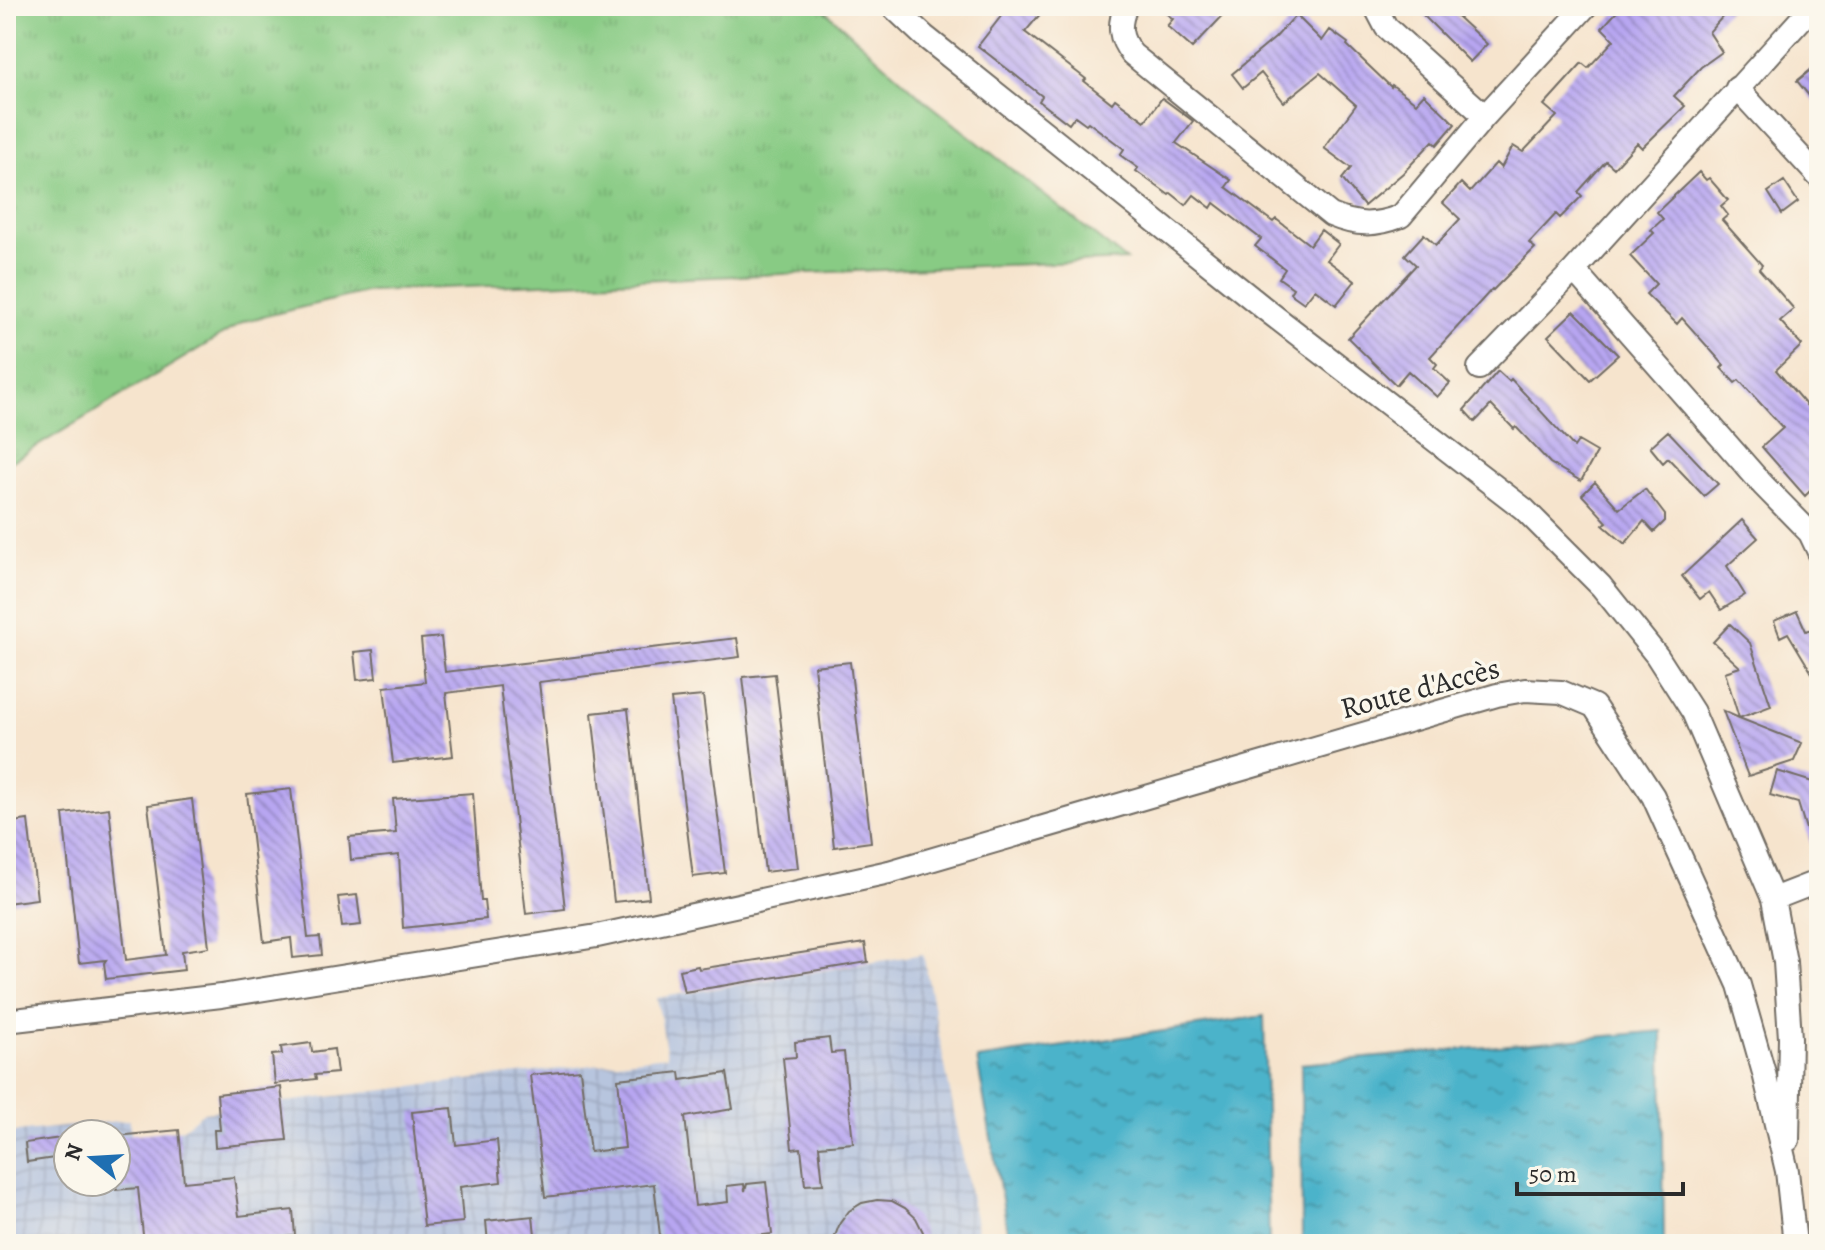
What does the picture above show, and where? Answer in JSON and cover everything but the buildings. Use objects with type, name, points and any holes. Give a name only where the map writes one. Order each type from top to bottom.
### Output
[{"type":"street","points":[[892,6],[924,36],[1252,300],[1524,509],[1601,586],[1657,656],[1693,712],[1773,899],[1785,962],[1790,1038],[1787,1171]]},
{"type":"street","points":[[1126,6],[1120,21],[1122,41],[1132,54],[1331,215],[1363,225],[1380,224],[1401,216],[1485,116],[1586,6]]},
{"type":"street","points":[[1375,6],[1386,27],[1485,116]]},
{"type":"street","points":[[1479,368],[1574,270],[1813,6]]},
{"type":"street","points":[[1737,88],[1819,177]]},
{"type":"street","points":[[1574,270],[1763,485],[1816,536]]},
{"type":"street","name":"Route d'Accès","points":[[6,1021],[221,996],[597,936],[889,872],[1497,695],[1525,690],[1561,692],[1594,706],[1653,796],[1739,985],[1787,1171],[1795,1244]]},
{"type":"street","points":[[1773,899],[1819,881]]},
{"type":"shaded area","points":[[923,954],[980,1244],[6,1244],[6,1133],[52,1128],[52,1198],[132,1198],[132,1135],[182,1129],[204,1112],[667,1056],[657,998]]},
{"type":"green space","points":[[6,6],[820,6],[922,98],[1126,260],[370,291],[245,321],[6,465]]},
{"type":"water","points":[[1264,1016],[1269,1244],[1010,1244],[977,1059]]},
{"type":"water","points":[[1662,1031],[1664,1244],[1302,1244],[1301,1064]]}]
